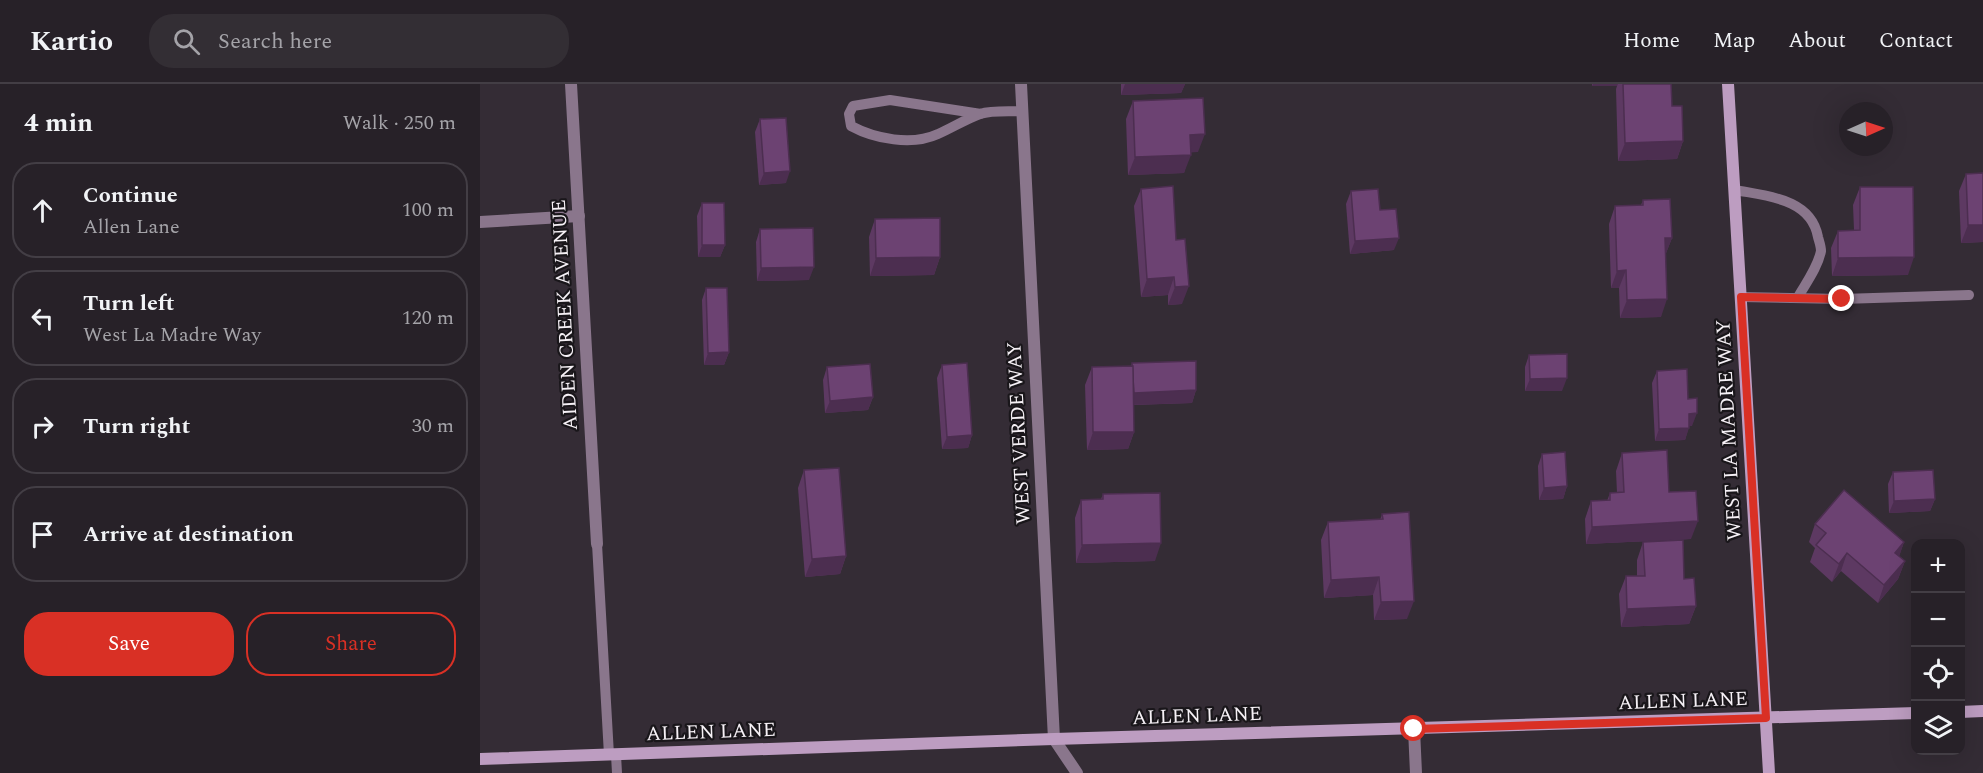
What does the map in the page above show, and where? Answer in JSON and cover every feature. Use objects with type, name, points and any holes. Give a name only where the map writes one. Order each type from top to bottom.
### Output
[{"type":"main road","name":"WEST LA MADRE WAY","points":[[1728,84],[1769,773]]},
{"type":"main road","points":[[1965,712],[1983,711]]},
{"type":"main road","name":"ALLEN LANE","points":[[480,759],[1911,713]]},
{"type":"street","name":"AIDEN CREEK AVENUE","points":[[571,84],[597,544]]},
{"type":"street","name":"WEST VERDE WAY","points":[[1021,84],[1054,739]]},
{"type":"street","points":[[480,222],[579,216]]},
{"type":"street","points":[[1414,729],[1416,773]]},
{"type":"street","points":[[1054,739],[1077,773]]},
{"type":"lane","points":[[981,114],[936,135],[915,140],[859,130],[851,126],[849,114],[853,106],[890,99],[981,114],[1023,111]]},
{"type":"lane","points":[[1735,190],[1783,199],[1804,210],[1817,229],[1821,250],[1814,271],[1798,297]]},
{"type":"lane","points":[[1741,297],[1842,299],[1968,295]]},
{"type":"lane","points":[[597,544],[612,755],[617,773]]},
{"type":"building","points":[[1623,84],[1671,84],[1672,106],[1682,106],[1683,141],[1625,143]]},
{"type":"building","points":[[1203,98],[1205,134],[1190,135],[1191,155],[1135,157],[1133,101]]},
{"type":"building","points":[[786,118],[790,171],[764,173],[760,119]]},
{"type":"building","points":[[1983,173],[1983,225],[1968,225],[1966,174]]},
{"type":"building","points":[[1173,186],[1176,240],[1185,239],[1189,286],[1175,287],[1174,277],[1147,279],[1141,189]]},
{"type":"building","points":[[1860,187],[1913,187],[1914,257],[1838,258],[1838,231],[1860,230]]},
{"type":"building","points":[[1378,189],[1380,210],[1396,209],[1399,238],[1355,241],[1351,191]]},
{"type":"building","points":[[1670,199],[1672,238],[1665,238],[1667,299],[1627,300],[1626,270],[1617,271],[1615,206],[1643,205],[1643,200]]},
{"type":"building","points":[[702,203],[724,203],[725,245],[702,245]]},
{"type":"building","points":[[940,218],[940,257],[876,258],[875,219]]},
{"type":"building","points":[[813,228],[814,267],[761,268],[760,229]]},
{"type":"building","points":[[706,288],[727,288],[729,352],[708,353]]},
{"type":"building","points":[[1567,354],[1567,378],[1530,379],[1529,355]]},
{"type":"building","points":[[1196,361],[1196,390],[1134,393],[1132,363]]},
{"type":"building","points":[[967,363],[972,435],[947,437],[942,365]]},
{"type":"building","points":[[870,364],[873,397],[830,401],[827,367]]},
{"type":"building","points":[[1133,366],[1134,432],[1093,432],[1092,367]]},
{"type":"building","points":[[1687,369],[1688,399],[1697,398],[1697,413],[1689,414],[1689,428],[1659,429],[1657,371]]},
{"type":"building","points":[[1667,450],[1669,492],[1696,491],[1698,521],[1592,527],[1591,501],[1610,500],[1610,493],[1624,492],[1622,453]]},
{"type":"building","points":[[1565,452],[1567,486],[1544,488],[1542,454]]},
{"type":"building","points":[[839,468],[846,556],[812,559],[804,470]]},
{"type":"building","points":[[1933,470],[1935,499],[1894,501],[1893,472]]},
{"type":"building","points":[[1844,490],[1904,542],[1895,553],[1905,561],[1884,585],[1847,553],[1839,564],[1816,545],[1826,533],[1815,524]]},
{"type":"building","points":[[1160,493],[1161,543],[1082,545],[1081,500],[1103,499],[1103,494]]},
{"type":"building","points":[[1409,512],[1414,601],[1381,602],[1379,577],[1331,580],[1328,522],[1383,519],[1382,514]]},
{"type":"building","points":[[1683,540],[1684,579],[1694,578],[1696,606],[1627,609],[1626,576],[1645,576],[1643,542]]},
{"type":"route","points":[[1414,729],[1766,718],[1741,297],[1842,299]]}]
